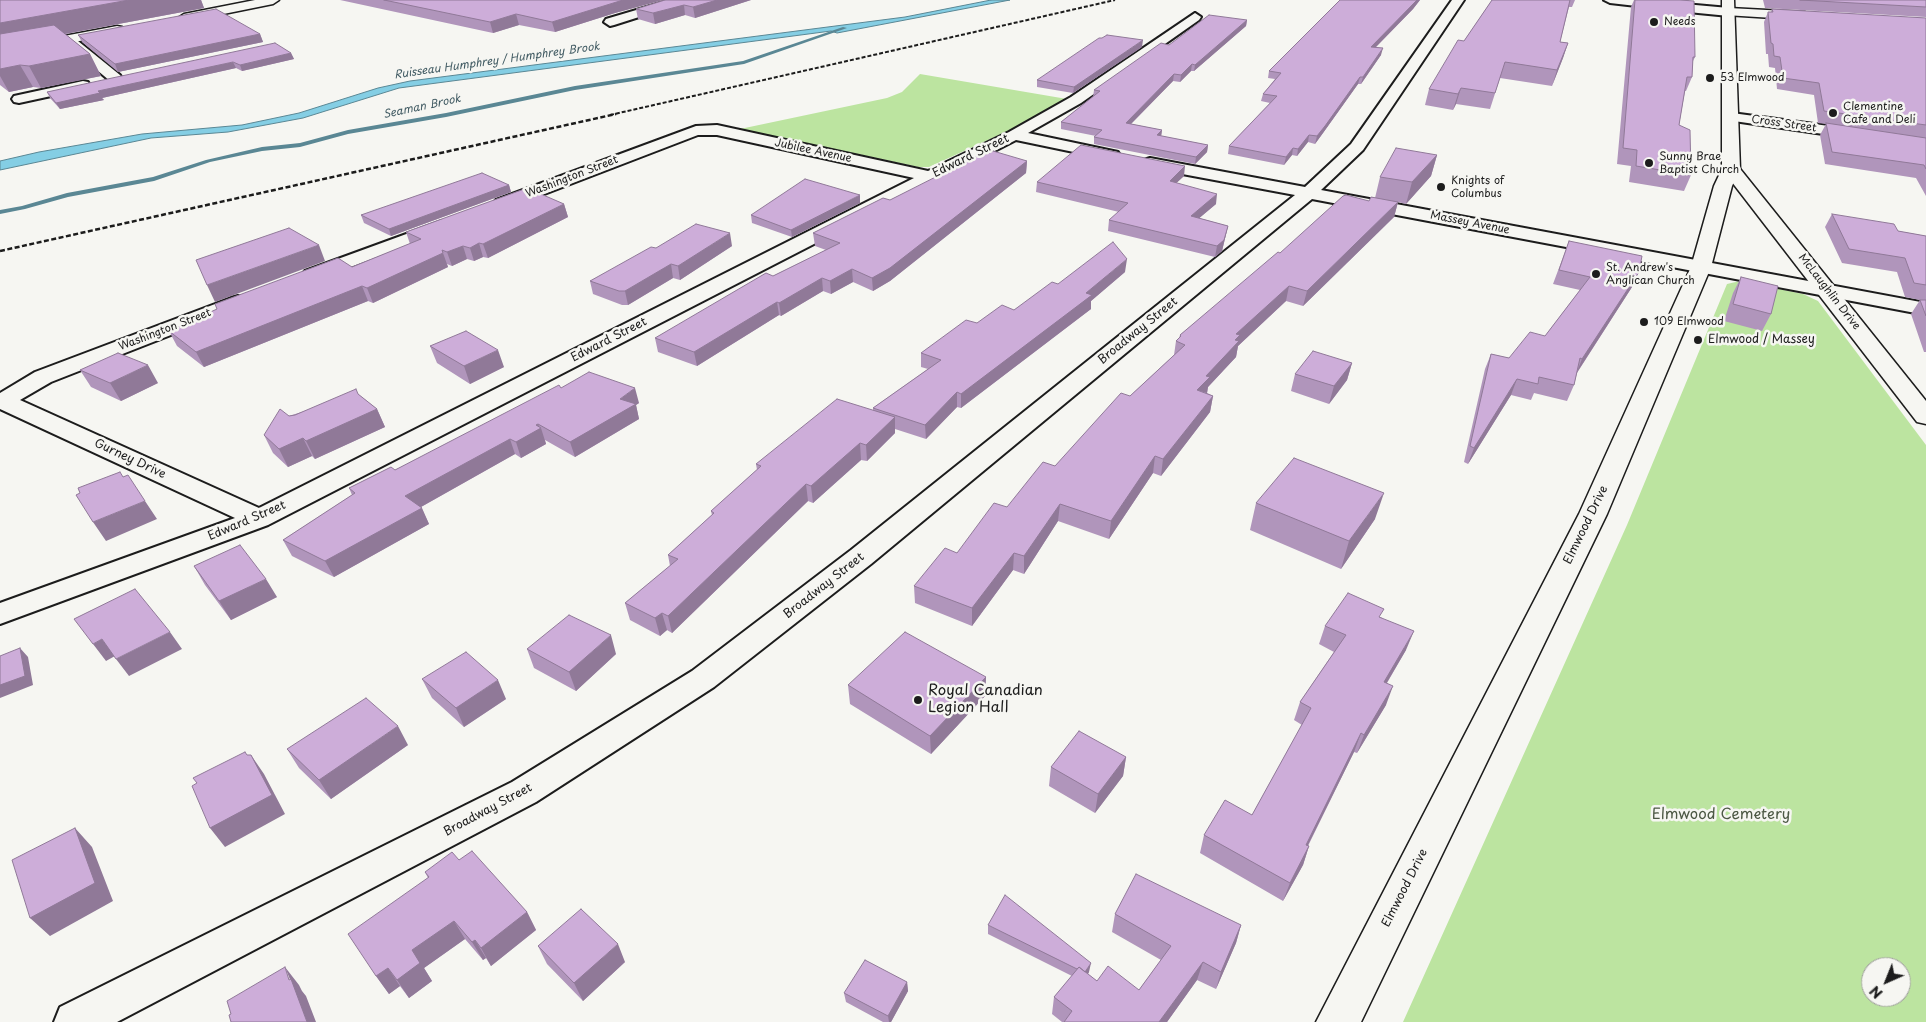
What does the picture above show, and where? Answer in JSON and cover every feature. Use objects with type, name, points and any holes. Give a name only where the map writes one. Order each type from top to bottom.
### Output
[{"type":"main road","points":[[167,21],[273,0]]},
{"type":"main road","points":[[1729,6],[1817,17]]},
{"type":"main road","name":"Elmwood Drive","points":[[1338,1022],[1593,514],[1701,267],[1723,186],[1731,169],[1732,117],[1729,6]]},
{"type":"main road","points":[[0,52],[130,28]]},
{"type":"main road","name":"McLaughlin Drive","points":[[1731,169],[1926,417]]},
{"type":"street","points":[[610,22],[682,0]]},
{"type":"street","name":"Broadway Street","points":[[75,1022],[524,792],[703,678],[861,557],[1308,193],[1357,147],[1458,0]]},
{"type":"street","points":[[1610,0],[1698,10],[1729,6]]},
{"type":"street","name":"Edward Street","points":[[0,614],[259,519],[930,176],[1014,135],[1076,100],[1195,17]]},
{"type":"street","points":[[19,100],[120,77],[69,40]]},
{"type":"street","name":"Cross Street","points":[[1732,117],[1926,144]]},
{"type":"street","name":"Jubilee Avenue","points":[[696,131],[717,130],[930,176]]},
{"type":"street","name":"Washington Street","points":[[483,210],[696,131]]},
{"type":"street","name":"Massey Avenue","points":[[1014,135],[1308,193],[1926,309]]},
{"type":"street","points":[[298,280],[455,221]]},
{"type":"street","name":"Washington Street","points":[[2,402],[43,378],[252,297]]},
{"type":"street","name":"Gurney Drive","points":[[2,402],[259,519]]},
{"type":"green space","points":[[920,74],[1067,99],[1021,125],[929,167],[918,167],[740,129],[887,98],[902,92]]},
{"type":"green space","name":"Elmwood Cemetery","points":[[1740,281],[1803,294],[1818,301],[1926,445],[1926,1022],[1403,1022],[1627,525],[1727,284]]},
{"type":"water","points":[[991,0],[1010,0],[837,33],[831,31],[399,88],[303,118],[228,132],[151,138],[0,170],[0,161],[39,152],[142,134],[242,125],[299,113],[378,88],[410,81],[905,17]]},
{"type":"building","points":[[0,0],[129,0],[0,23]]},
{"type":"building","points":[[384,0],[623,0],[552,22],[516,14],[490,22]]},
{"type":"building","points":[[665,0],[717,0],[693,7],[684,5],[653,13],[636,9]]},
{"type":"building","points":[[1340,0],[1417,0],[1371,47],[1383,48],[1317,136],[1309,135],[1298,149],[1293,148],[1286,157],[1229,146],[1277,96],[1263,94],[1281,73],[1269,71]]},
{"type":"building","points":[[1492,0],[1570,0],[1560,42],[1568,43],[1557,70],[1505,62],[1495,93],[1461,88],[1458,94],[1429,89],[1458,40],[1464,41]]},
{"type":"building","points":[[1635,0],[1694,1],[1695,57],[1693,57],[1692,77],[1687,77],[1679,125],[1690,130],[1691,175],[1636,166],[1637,150],[1623,148]]},
{"type":"building","points":[[1800,0],[1926,0],[1926,7]]},
{"type":"building","points":[[216,9],[260,34],[115,64],[78,35]]},
{"type":"building","points":[[1772,9],[1926,18],[1926,125],[1824,111],[1819,83],[1783,78],[1780,57],[1774,56],[1773,44],[1771,43],[1768,12],[1773,12]]},
{"type":"building","points":[[1209,15],[1247,20],[1195,65],[1192,64],[1181,75],[1174,74],[1126,123],[1162,130],[1157,135],[1208,145],[1196,157],[1094,137],[1102,130],[1061,122],[1100,91],[1094,90],[1161,43],[1169,45]]},
{"type":"building","points":[[54,25],[90,54],[29,66],[20,65],[0,69],[0,34]]},
{"type":"building","points":[[1107,35],[1143,40],[1074,87],[1037,80],[1099,38]]},
{"type":"building","points":[[275,43],[291,53],[240,65],[233,62],[98,91],[100,93],[56,103],[47,92]]},
{"type":"building","points":[[1826,123],[1926,138],[1926,169],[1924,165],[1832,152]]},
{"type":"building","points":[[1081,145],[1185,166],[1170,181],[1217,194],[1191,216],[1228,226],[1224,240],[1217,246],[1109,220],[1128,203],[1037,182]]},
{"type":"building","points":[[1396,148],[1437,155],[1412,182],[1380,177]]},
{"type":"building","points":[[993,151],[1027,161],[890,268],[872,278],[852,269],[830,281],[822,278],[779,303],[777,302],[694,352],[655,338],[766,273],[773,276],[840,243],[813,233],[883,198],[890,200],[983,153],[987,154]]},
{"type":"building","points":[[482,173],[509,185],[389,229],[361,215]]},
{"type":"building","points":[[805,179],[860,195],[791,230],[751,215]]},
{"type":"building","points":[[527,188],[564,204],[483,244],[479,243],[470,248],[463,246],[447,252],[442,250],[443,253],[367,288],[362,286],[196,352],[169,331],[217,309],[215,304],[338,258],[352,267],[421,239],[406,232]]},
{"type":"building","points":[[1346,195],[1369,201],[1371,197],[1398,202],[1307,291],[1289,286],[1236,334],[1240,335],[1235,340],[1239,341],[1206,376],[1210,377],[1197,390],[1213,396],[1163,459],[1155,456],[1111,521],[1060,504],[1024,556],[1014,553],[972,608],[914,586],[945,548],[957,553],[994,503],[1007,507],[1043,462],[1055,466],[1121,393],[1130,396],[1185,345],[1176,341],[1180,335],[1278,252],[1280,253]]},
{"type":"building","points":[[1832,214],[1894,224],[1898,231],[1926,236],[1926,285],[1914,283],[1905,258],[1849,249]]},
{"type":"building","points":[[696,224],[730,233],[678,266],[671,264],[625,291],[619,291],[590,281],[651,247],[656,248]]},
{"type":"building","points":[[289,228],[319,245],[207,285],[196,260]]},
{"type":"building","points":[[1569,241],[1642,256],[1639,272],[1582,359],[1580,358],[1574,385],[1539,377],[1538,384],[1517,379],[1474,448],[1470,446],[1491,354],[1509,358],[1530,332],[1545,336],[1590,277],[1559,270]]},
{"type":"building","points":[[1113,242],[1127,259],[1086,293],[1092,295],[961,394],[957,392],[925,425],[873,408],[941,360],[921,353],[966,320],[977,323],[1002,305],[1014,310],[1052,282],[1058,284]]},
{"type":"building","points":[[1741,277],[1778,286],[1771,314],[1733,304]]},
{"type":"building","points":[[1920,300],[1926,300],[1926,316]]},
{"type":"building","points":[[466,331],[498,350],[464,366],[430,346]]},
{"type":"building","points":[[1313,351],[1352,363],[1334,386],[1295,374]]},
{"type":"building","points":[[118,353],[148,365],[110,383],[80,370]]},
{"type":"building","points":[[589,372],[635,388],[620,399],[636,404],[570,442],[538,424],[536,425],[541,428],[516,442],[510,439],[405,496],[422,508],[325,561],[283,540],[355,493],[349,488],[391,467],[395,470],[559,385],[561,388]]},
{"type":"building","points":[[356,389],[358,394],[377,409],[306,441],[303,438],[279,449],[264,435],[280,409],[289,416],[295,415]]},
{"type":"building","points":[[837,399],[895,417],[866,445],[860,443],[811,486],[806,484],[668,616],[662,613],[655,618],[625,603],[678,559],[668,555],[714,513],[711,511],[761,466],[756,464]]},
{"type":"building","points":[[1294,458],[1384,493],[1349,541],[1256,503]]},
{"type":"building","points":[[120,472],[123,477],[128,475],[145,501],[93,522],[76,495],[80,493],[78,488]]},
{"type":"building","points":[[240,545],[266,579],[219,601],[194,566]]},
{"type":"building","points":[[135,589],[170,632],[116,659],[102,639],[93,644],[74,619]]},
{"type":"building","points":[[1348,593],[1384,609],[1379,617],[1414,631],[1384,682],[1393,686],[1364,735],[1361,733],[1306,845],[1309,846],[1290,883],[1204,835],[1225,800],[1252,815],[1311,708],[1300,702],[1346,635],[1325,626]]},
{"type":"building","points":[[569,615],[611,635],[569,672],[527,649]]},
{"type":"building","name":"Royal Canadian Legion Hall","points":[[905,632],[986,677],[930,736],[848,685]]},
{"type":"building","points":[[20,648],[25,676],[0,685],[0,656]]},
{"type":"building","points":[[466,652],[498,680],[456,708],[422,679]]},
{"type":"building","points":[[366,698],[398,726],[319,780],[287,749]]},
{"type":"building","points":[[1079,731],[1126,757],[1098,794],[1051,767]]},
{"type":"building","points":[[245,752],[247,755],[251,755],[272,795],[210,828],[192,786],[197,783],[193,778]]},
{"type":"building","points":[[75,828],[95,883],[30,918],[12,860]]},
{"type":"building","points":[[472,851],[527,912],[481,948],[475,940],[472,942],[454,921],[412,950],[420,963],[397,980],[388,968],[376,976],[348,934],[429,877],[425,872],[452,852],[459,860]]},
{"type":"building","points":[[1136,874],[1241,925],[1221,972],[1203,962],[1159,1022],[1064,1022],[1072,1011],[1054,997],[1079,967],[1097,981],[1108,966],[1139,990],[1171,946],[1115,914]]},
{"type":"building","points":[[1005,895],[1091,963],[1085,972],[1079,967],[1077,969],[988,925]]},
{"type":"building","points":[[581,909],[618,944],[574,983],[538,946]]},
{"type":"building","points":[[865,960],[907,982],[888,1016],[844,993]]},
{"type":"building","points":[[285,967],[307,1022],[231,1022],[227,1001]]},
{"type":"waterway","name":"Seaman Brook","points":[[0,212],[23,208],[67,195],[154,179],[208,161],[262,149],[300,145],[348,132],[446,115],[575,88],[744,62],[845,28]]},
{"type":"railway","points":[[610,115],[1115,0]]},
{"type":"railway","points":[[0,251],[616,114]]},
{"type":"place","name":"Needs","points":[[1654,22]]},
{"type":"place","name":"53 Elmwood","points":[[1710,78]]},
{"type":"place","name":"Clementine Cafe and Deli","points":[[1833,113]]},
{"type":"place","name":"Sunny Brae Baptist Church","points":[[1649,163]]},
{"type":"place","name":"Knights of Columbus","points":[[1441,187]]},
{"type":"place","name":"St. Andrew's Anglican Church","points":[[1596,274]]},
{"type":"place","name":"109 Elmwood","points":[[1644,322]]},
{"type":"place","name":"Elmwood / Massey","points":[[1698,340]]},
{"type":"place","name":"Royal Canadian Legion Hall","points":[[918,700]]},
{"type":"water label","name":"Ruisseau Humphrey / Humphrey Brook","points":[[497,61]]}]
